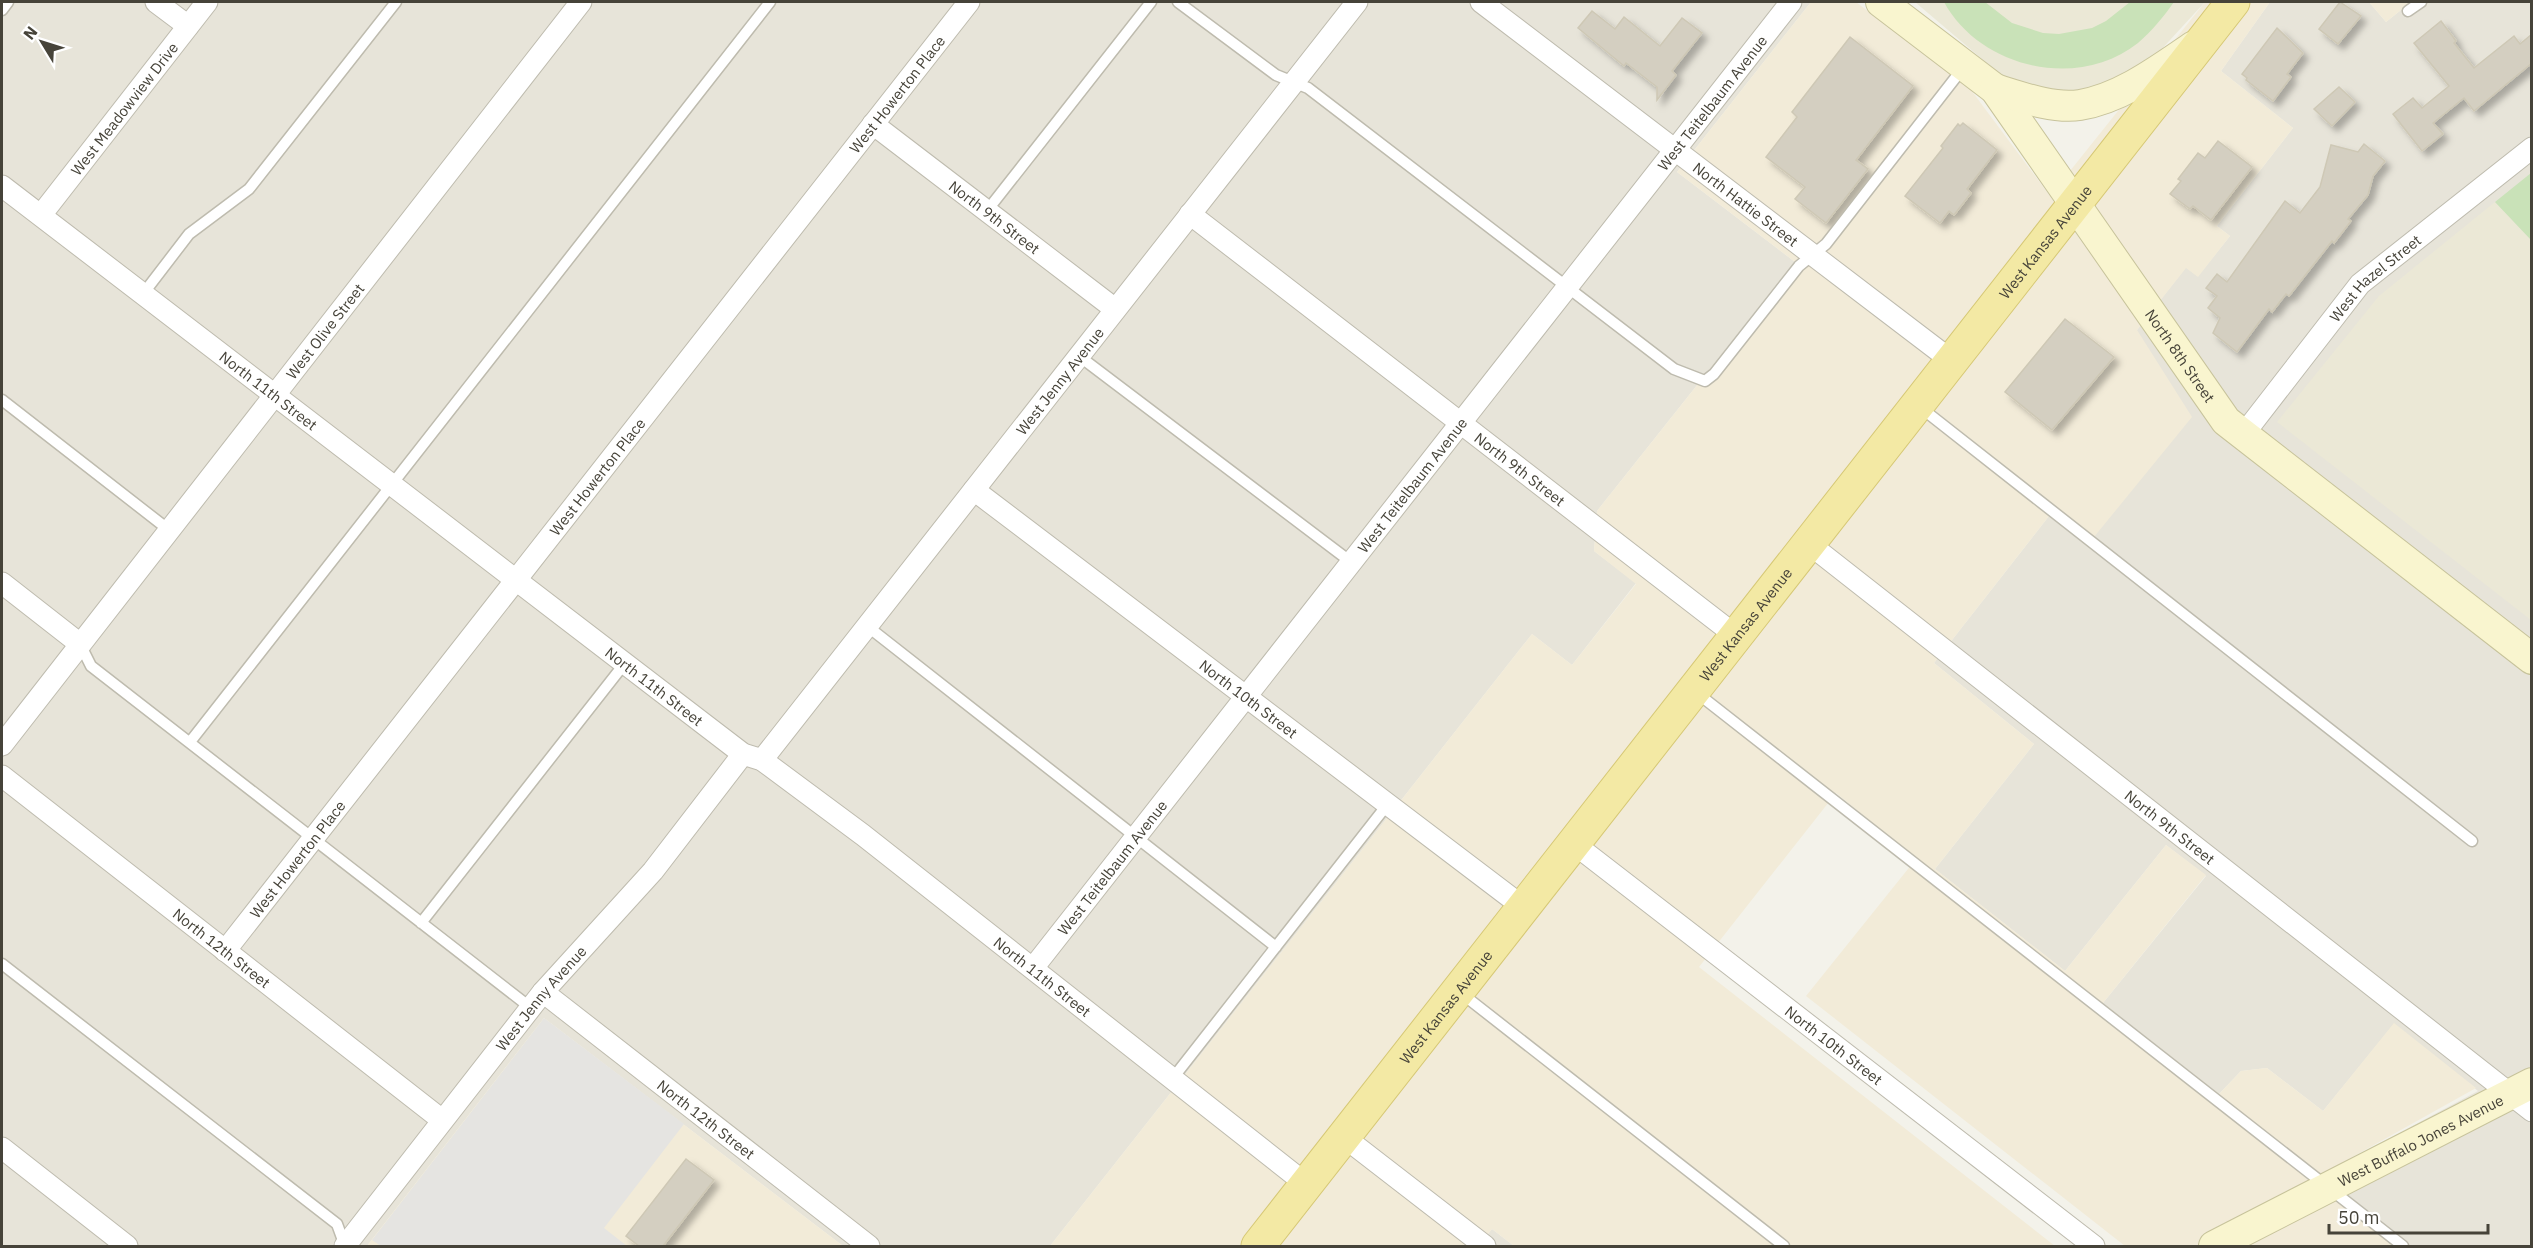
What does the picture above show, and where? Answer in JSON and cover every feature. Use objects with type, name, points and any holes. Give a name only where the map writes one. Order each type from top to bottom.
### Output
[{"type":"main road","name":"West Kansas Avenue","points":[[1258,1246],[2233,2]]},
{"type":"street","points":[[156,2],[188,26]]},
{"type":"street","name":"West Meadowview Drive","points":[[41,215],[207,2]]},
{"type":"street","name":"West Olive Street","points":[[2,745],[581,2]]},
{"type":"street","name":"West Howerton Place","points":[[225,951],[969,2]]},
{"type":"street","name":"West Jenny Avenue","points":[[345,1246],[537,1000],[867,626],[1357,2]]},
{"type":"street","name":"North Hattie Street","points":[[1481,2],[1952,361]]},
{"type":"street","name":"West Teitelbaum Avenue","points":[[1033,968],[1791,2]]},
{"type":"street","name":"North 8th Street","points":[[1881,2],[1995,89],[2076,202],[2226,421],[2532,659]]},
{"type":"street","points":[[1995,89],[2037,103],[2080,105],[2131,88],[2204,39]]},
{"type":"street","name":"North 9th Street","points":[[873,124],[1115,309]]},
{"type":"street","name":"West Hazel Street","points":[[2243,435],[2360,284],[2532,148]]},
{"type":"street","name":"North 11th Street","points":[[2,186],[625,663],[1033,968],[1306,1184]]},
{"type":"street","name":"North 9th Street","points":[[1190,214],[1735,635]]},
{"type":"street","name":"North 10th Street","points":[[974,490],[1523,907]]},
{"type":"street","name":"North 9th Street","points":[[1808,543],[2524,1096]]},
{"type":"street","points":[[2,583],[80,644]]},
{"type":"street","name":"North 12th Street","points":[[2,776],[442,1120]]},
{"type":"street","name":"North 10th Street","points":[[1574,843],[2094,1246]]},
{"type":"street","name":"North 12th Street","points":[[537,1000],[869,1246]]},
{"type":"street","name":"West Buffalo Jones Avenue","points":[[2214,1246],[2328,1188],[2524,1096]]},
{"type":"street","points":[[1344,1137],[1485,1246]]},
{"type":"street","points":[[2,1148],[127,1246]]},
{"type":"lane","points":[[2,10],[8,2]]},
{"type":"lane","points":[[143,294],[189,234],[249,189],[396,2]]},
{"type":"lane","points":[[190,742],[770,2]]},
{"type":"lane","points":[[986,212],[1151,2]]},
{"type":"lane","points":[[1178,2],[1276,75],[1308,88],[1674,369],[1705,381],[1714,374],[1799,266],[1826,244],[1965,65]]},
{"type":"lane","points":[[2408,11],[2421,2]]},
{"type":"lane","points":[[1079,356],[1351,561]]},
{"type":"lane","points":[[2,400],[169,530]]},
{"type":"lane","points":[[1917,405],[2472,841]]},
{"type":"lane","points":[[867,626],[1276,947]]},
{"type":"lane","points":[[80,644],[91,666],[421,922],[537,1000]]},
{"type":"lane","points":[[421,922],[625,663]]},
{"type":"lane","points":[[1692,690],[2403,1246]]},
{"type":"lane","points":[[1173,1078],[1388,805]]},
{"type":"lane","points":[[2,964],[337,1224],[345,1246]]},
{"type":"lane","points":[[1459,992],[1784,1246]]},
{"type":"shaded area","points":[[2,2],[1811,2],[1677,172],[1795,262],[1597,511],[1594,551],[1636,583],[1572,665],[1532,634],[1050,1246],[843,1246],[544,1018],[367,1246],[2,1246]]},
{"type":"shaded area","points":[[1811,2],[1856,2],[1971,90],[2050,196],[2205,2],[2270,2],[2221,71],[2293,128],[2217,226],[2230,236],[2198,277],[2186,268],[2137,330],[2192,417],[2094,537],[2049,516],[1934,663],[2034,744],[1935,869],[2065,971],[2166,845],[2206,875],[2103,1003],[2219,1094],[2241,1071],[2267,1068],[2323,1111],[2394,1023],[2476,1088],[2322,1174],[2400,1237],[2392,1246],[2125,1246],[1806,996],[1916,859],[1836,793],[1699,967],[2055,1246],[1514,1246],[1492,1229],[1478,1246],[1050,1246],[1532,634],[1572,665],[1636,584],[1594,551],[1597,511],[1795,262],[1677,172]]},
{"type":"shaded area","points":[[1915,2],[2205,2],[2147,65],[2092,93],[2015,87]]},
{"type":"shaded area","points":[[2270,2],[2369,2],[2386,22],[2411,2],[2531,2],[2531,1246],[2392,1246],[2400,1237],[2322,1174],[2478,1091],[2394,1024],[2323,1111],[2267,1068],[2241,1071],[2219,1094],[2103,1003],[2206,876],[2166,845],[2065,971],[1935,869],[2034,744],[1934,663],[2049,516],[2137,330],[2186,267],[2198,276],[2230,236],[2217,226],[2293,128],[2221,71]]},
{"type":"shaded area","points":[[2369,2],[2411,2],[2386,22]]},
{"type":"shaded area","points":[[2495,202],[2531,240],[2531,620],[2277,422],[2379,296]]},
{"type":"shaded area","points":[[544,1018],[843,1246],[367,1246]]},
{"type":"shaded area","points":[[544,1018],[684,1124],[604,1228],[627,1246],[381,1246],[372,1240]]},
{"type":"shaded area","points":[[1492,1229],[1514,1246],[1478,1246]]},
{"type":"green space","points":[[1944,2],[1985,2],[2012,23],[2043,33],[2059,34],[2092,28],[2106,21],[2130,2],[2174,2],[2158,23],[2138,43],[2114,58],[2087,66],[2060,69],[2032,65],[2005,57],[1981,43],[1960,25]]},
{"type":"green space","points":[[2531,173],[2531,240],[2495,202]]},
{"type":"building","points":[[2340,2],[2361,16],[2338,44],[2319,29]]},
{"type":"building","points":[[1592,11],[1615,29],[1624,17],[1660,46],[1682,18],[1702,33],[1672,71],[1676,75],[1657,100],[1657,87],[1626,63],[1624,66],[1578,28]]},
{"type":"building","points":[[2441,21],[2456,41],[2454,43],[2474,68],[2514,36],[2520,44],[2532,34],[2532,63],[2474,111],[2464,98],[2433,123],[2443,134],[2422,151],[2393,114],[2413,98],[2422,108],[2449,86],[2414,43]]},
{"type":"building","points":[[2277,28],[2303,53],[2287,74],[2291,77],[2273,101],[2246,80],[2247,78],[2242,74]]},
{"type":"building","points":[[1850,37],[1913,86],[1856,160],[1868,169],[1826,223],[1795,199],[1805,187],[1766,157],[1797,117],[1792,112]]},
{"type":"building","points":[[2339,87],[2355,102],[2332,126],[2314,109]]},
{"type":"building","points":[[1963,123],[1997,150],[1967,189],[1971,193],[1954,215],[1949,211],[1940,223],[1905,196],[1943,148],[1941,146],[1958,124],[1960,126]]},
{"type":"building","points":[[2218,141],[2252,167],[2211,220],[2193,206],[2190,209],[2170,194],[2181,181],[2178,179],[2198,153],[2205,158]]},
{"type":"building","points":[[2364,144],[2385,161],[2373,176],[2368,195],[2348,219],[2351,221],[2334,243],[2332,241],[2289,296],[2286,294],[2272,312],[2269,309],[2237,352],[2213,333],[2220,318],[2208,308],[2217,296],[2206,288],[2217,274],[2227,282],[2285,201],[2300,213],[2320,187],[2331,145],[2358,152]]},
{"type":"building","points":[[2065,319],[2114,357],[2052,430],[2005,392]]},
{"type":"building","points":[[686,1159],[714,1180],[663,1246],[639,1246],[626,1236]]}]
